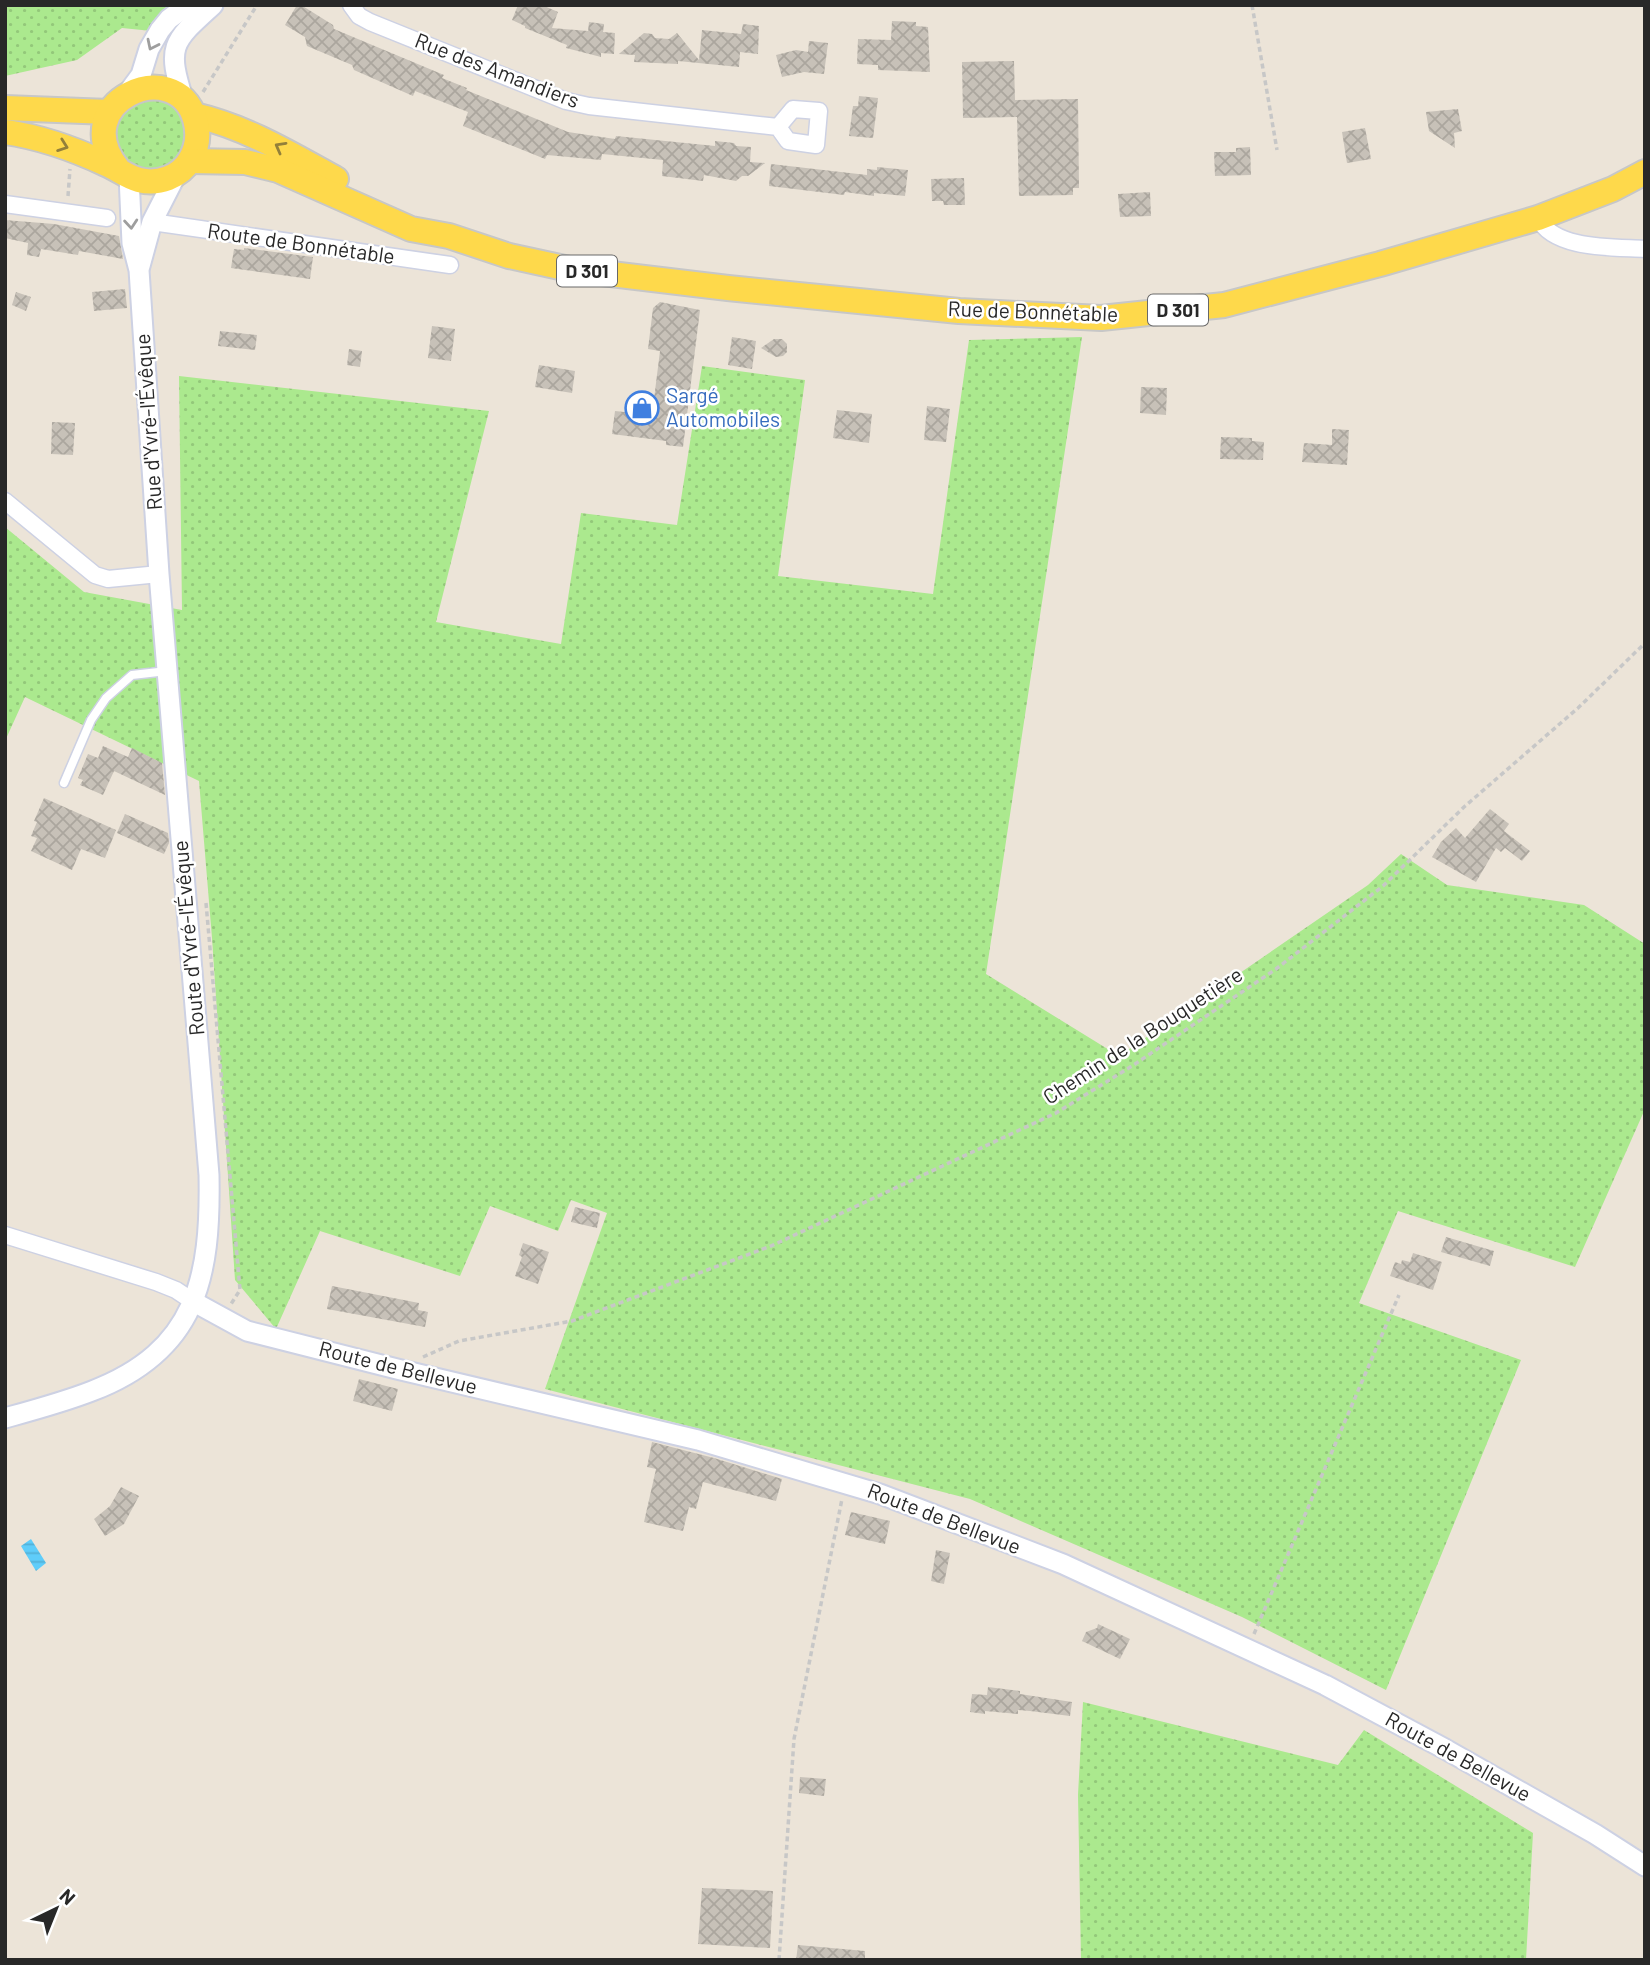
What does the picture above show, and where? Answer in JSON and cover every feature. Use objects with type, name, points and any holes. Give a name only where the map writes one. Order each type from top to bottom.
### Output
[{"type":"main road","points":[[5,132],[49,141],[123,173],[153,182],[183,168],[196,146],[198,131],[192,105],[163,89],[151,87],[127,93],[117,102],[109,112],[103,136],[110,159],[123,173]]},
{"type":"main road","name":"D 301","points":[[192,105],[223,122],[255,134],[351,188],[449,236]]},
{"type":"main road","points":[[5,108],[109,112]]},
{"type":"main road","name":"D 301","points":[[183,168],[246,162],[278,170],[411,229],[449,236]]},
{"type":"main road","name":"Rue de Bonnétable","points":[[449,236],[509,256],[569,269],[959,311],[1101,318],[1224,305],[1380,264],[1538,218],[1613,189],[1645,173]]},
{"type":"street","points":[[127,93],[141,75],[149,50],[160,30],[169,19],[188,5]]},
{"type":"street","points":[[192,105],[177,80],[173,54],[180,36],[213,5]]},
{"type":"street","name":"Rue des Amandiers","points":[[351,5],[359,16],[370,22],[566,101],[589,106],[778,127]]},
{"type":"street","points":[[139,270],[152,222],[183,168]]},
{"type":"street","points":[[123,173],[132,243],[139,270]]},
{"type":"street","points":[[5,204],[107,218]]},
{"type":"street","points":[[1538,218],[1542,228],[1567,241],[1645,249]]},
{"type":"street","name":"Route de Bonnétable","points":[[152,222],[450,264]]},
{"type":"street","name":"Rue d'Yvré-l'Évêque","points":[[139,270],[159,574]]},
{"type":"street","points":[[5,501],[95,576],[108,579],[159,574]]},
{"type":"street","name":"Route d'Yvré-l'Évêque","points":[[5,1418],[92,1391],[138,1368],[159,1352],[173,1337],[194,1302],[207,1253],[210,1215],[208,1175],[159,574]]},
{"type":"street","points":[[5,1235],[156,1282],[176,1290],[194,1302]]},
{"type":"street","name":"Route de Bellevue","points":[[194,1302],[247,1331],[698,1440],[846,1483],[1063,1564],[1325,1685],[1445,1749],[1595,1834],[1645,1866]]},
{"type":"lane","points":[[64,783],[91,720],[106,698],[132,675],[167,671]]},
{"type":"path","points":[[192,105],[257,5]]},
{"type":"path","points":[[1252,5],[1277,150]]},
{"type":"path","name":"Chemin de la Bouquetière","points":[[397,1369],[459,1341],[572,1321],[771,1246],[1056,1113],[1132,1066],[1276,969],[1383,886],[1464,807],[1578,708],[1645,643]]},
{"type":"path","points":[[1248,1648],[1399,1295]]},
{"type":"path","points":[[779,1960],[794,1738],[846,1483]]},
{"type":"green space","points":[[5,5],[224,5],[192,35],[122,28],[77,60],[5,76]]},
{"type":"green space","points":[[158,96],[183,115],[187,138],[181,160],[158,174],[122,163],[111,128],[123,106]]},
{"type":"green space","points":[[1082,337],[986,974],[1119,1056],[1368,885],[1401,854],[1447,885],[1584,905],[1645,944],[1645,1109],[1575,1267],[1398,1211],[1359,1303],[1521,1360],[1386,1690],[1242,1617],[970,1499],[545,1389],[607,1213],[571,1200],[558,1231],[490,1206],[460,1276],[320,1231],[276,1329],[235,1280],[199,781],[25,697],[5,741],[5,527],[84,592],[182,610],[179,376],[489,411],[436,622],[561,644],[581,513],[677,525],[702,366],[805,380],[778,576],[933,594],[969,340]]},
{"type":"green space","points":[[1083,1702],[1338,1765],[1364,1730],[1533,1833],[1526,1960],[1081,1960],[1078,1795]]},
{"type":"water","points":[[31,1539],[46,1563],[36,1571],[21,1546]]},
{"type":"building","points":[[297,5],[333,25],[334,29],[444,75],[442,78],[467,88],[466,90],[568,132],[615,139],[616,136],[715,146],[715,141],[734,143],[736,146],[751,147],[750,162],[765,163],[736,181],[704,175],[703,181],[662,176],[663,160],[602,154],[601,160],[547,155],[545,159],[463,126],[468,112],[415,91],[413,96],[307,46],[305,37],[285,25]]},
{"type":"building","points":[[518,5],[542,5],[558,12],[552,28],[588,31],[589,22],[604,24],[603,32],[615,33],[614,54],[601,53],[601,57],[566,48],[567,45],[525,28],[512,20]]},
{"type":"building","points":[[892,21],[916,22],[916,26],[928,27],[930,72],[878,70],[878,65],[857,64],[858,39],[891,40]]},
{"type":"building","points":[[743,24],[759,26],[758,54],[740,52],[739,67],[678,61],[678,64],[634,62],[635,55],[619,54],[644,33],[652,34],[655,38],[669,39],[677,33],[699,60],[702,30],[741,34]]},
{"type":"building","points":[[809,41],[828,43],[824,74],[804,72],[782,77],[776,55],[796,50],[808,52]]},
{"type":"building","points":[[1014,61],[1015,100],[1078,99],[1079,188],[1073,188],[1073,195],[1019,196],[1017,117],[963,118],[962,62]]},
{"type":"building","points":[[859,96],[878,98],[873,138],[849,136],[853,106],[858,106]]},
{"type":"building","points":[[1458,109],[1462,131],[1454,133],[1455,148],[1429,131],[1426,112]]},
{"type":"building","points":[[1365,128],[1371,159],[1347,163],[1342,132]]},
{"type":"building","points":[[1250,147],[1251,175],[1215,176],[1214,152],[1236,152],[1236,148]]},
{"type":"building","points":[[771,164],[867,175],[867,169],[877,170],[877,167],[908,170],[905,196],[845,192],[844,195],[769,186]]},
{"type":"building","points":[[964,178],[965,205],[944,205],[943,201],[932,201],[931,179]]},
{"type":"building","points":[[1150,192],[1151,216],[1120,217],[1118,194]]},
{"type":"building","points":[[5,220],[54,224],[119,236],[123,259],[79,251],[78,255],[41,249],[39,257],[27,255],[28,243],[5,238]]},
{"type":"building","points":[[234,249],[313,257],[310,279],[231,268]]},
{"type":"building","points":[[125,289],[127,308],[94,311],[92,292]]},
{"type":"building","points":[[16,292],[31,297],[26,311],[12,305]]},
{"type":"building","points":[[660,302],[700,310],[683,447],[666,445],[666,441],[612,434],[615,411],[652,415],[660,351],[648,349],[653,308]]},
{"type":"building","points":[[432,326],[455,329],[451,361],[428,358]]},
{"type":"building","points":[[220,331],[257,335],[255,350],[218,346]]},
{"type":"building","points":[[732,337],[756,341],[752,369],[728,365]]},
{"type":"building","points":[[774,339],[782,339],[787,344],[787,352],[783,356],[776,357],[761,348]]},
{"type":"building","points":[[349,349],[362,351],[360,367],[347,365]]},
{"type":"building","points":[[539,365],[575,371],[572,393],[535,387]]},
{"type":"building","points":[[1141,387],[1167,388],[1166,415],[1140,413]]},
{"type":"building","points":[[927,406],[950,409],[946,442],[924,440]]},
{"type":"building","points":[[837,410],[872,414],[869,443],[833,438]]},
{"type":"building","points":[[52,422],[75,423],[73,455],[51,454]]},
{"type":"building","points":[[1332,429],[1349,430],[1347,465],[1302,462],[1304,443],[1332,445]]},
{"type":"building","points":[[1221,437],[1252,438],[1252,441],[1264,442],[1263,460],[1220,459]]},
{"type":"building","points":[[103,746],[128,757],[132,748],[162,763],[165,795],[114,771],[103,795],[80,785],[83,780],[78,778],[88,754],[98,758]]},
{"type":"building","points":[[44,798],[116,830],[105,858],[81,849],[72,870],[31,851],[37,838],[31,836],[37,822],[34,821]]},
{"type":"building","points":[[1490,809],[1509,824],[1504,831],[1530,851],[1522,861],[1505,848],[1501,852],[1496,848],[1476,882],[1432,857],[1441,842],[1456,828],[1465,838]]},
{"type":"building","points":[[125,814],[168,833],[169,843],[164,854],[117,833]]},
{"type":"building","points":[[575,1207],[600,1213],[597,1228],[571,1222]]},
{"type":"building","points":[[1446,1237],[1494,1251],[1490,1266],[1441,1252]]},
{"type":"building","points":[[523,1243],[549,1252],[538,1284],[515,1276],[522,1257],[519,1255]]},
{"type":"building","points":[[1413,1253],[1442,1262],[1433,1290],[1390,1276],[1395,1262],[1410,1262]]},
{"type":"building","points":[[332,1286],[419,1303],[418,1310],[428,1312],[425,1327],[327,1309]]},
{"type":"building","points":[[359,1379],[398,1389],[392,1411],[353,1401]]},
{"type":"building","points":[[652,1442],[782,1479],[776,1501],[703,1482],[696,1509],[689,1507],[683,1531],[644,1522],[656,1469],[647,1467]]},
{"type":"building","points":[[121,1487],[139,1496],[124,1524],[105,1536],[94,1519],[110,1506]]},
{"type":"building","points":[[851,1512],[890,1521],[885,1544],[845,1535]]},
{"type":"building","points":[[936,1550],[950,1553],[944,1584],[931,1581]]},
{"type":"building","points":[[1098,1624],[1130,1639],[1120,1659],[1082,1641],[1086,1632],[1097,1628]]},
{"type":"building","points":[[988,1687],[1072,1702],[1070,1716],[1018,1710],[1018,1714],[970,1712],[972,1694],[987,1695]]},
{"type":"building","points":[[800,1777],[826,1779],[824,1796],[799,1793]]},
{"type":"building","points":[[702,1888],[773,1891],[770,1948],[698,1944]]},
{"type":"building","points":[[798,1945],[865,1951],[865,1960],[796,1960]]},
{"type":"place","name":"Sargé Automobiles","points":[[642,408]]}]
